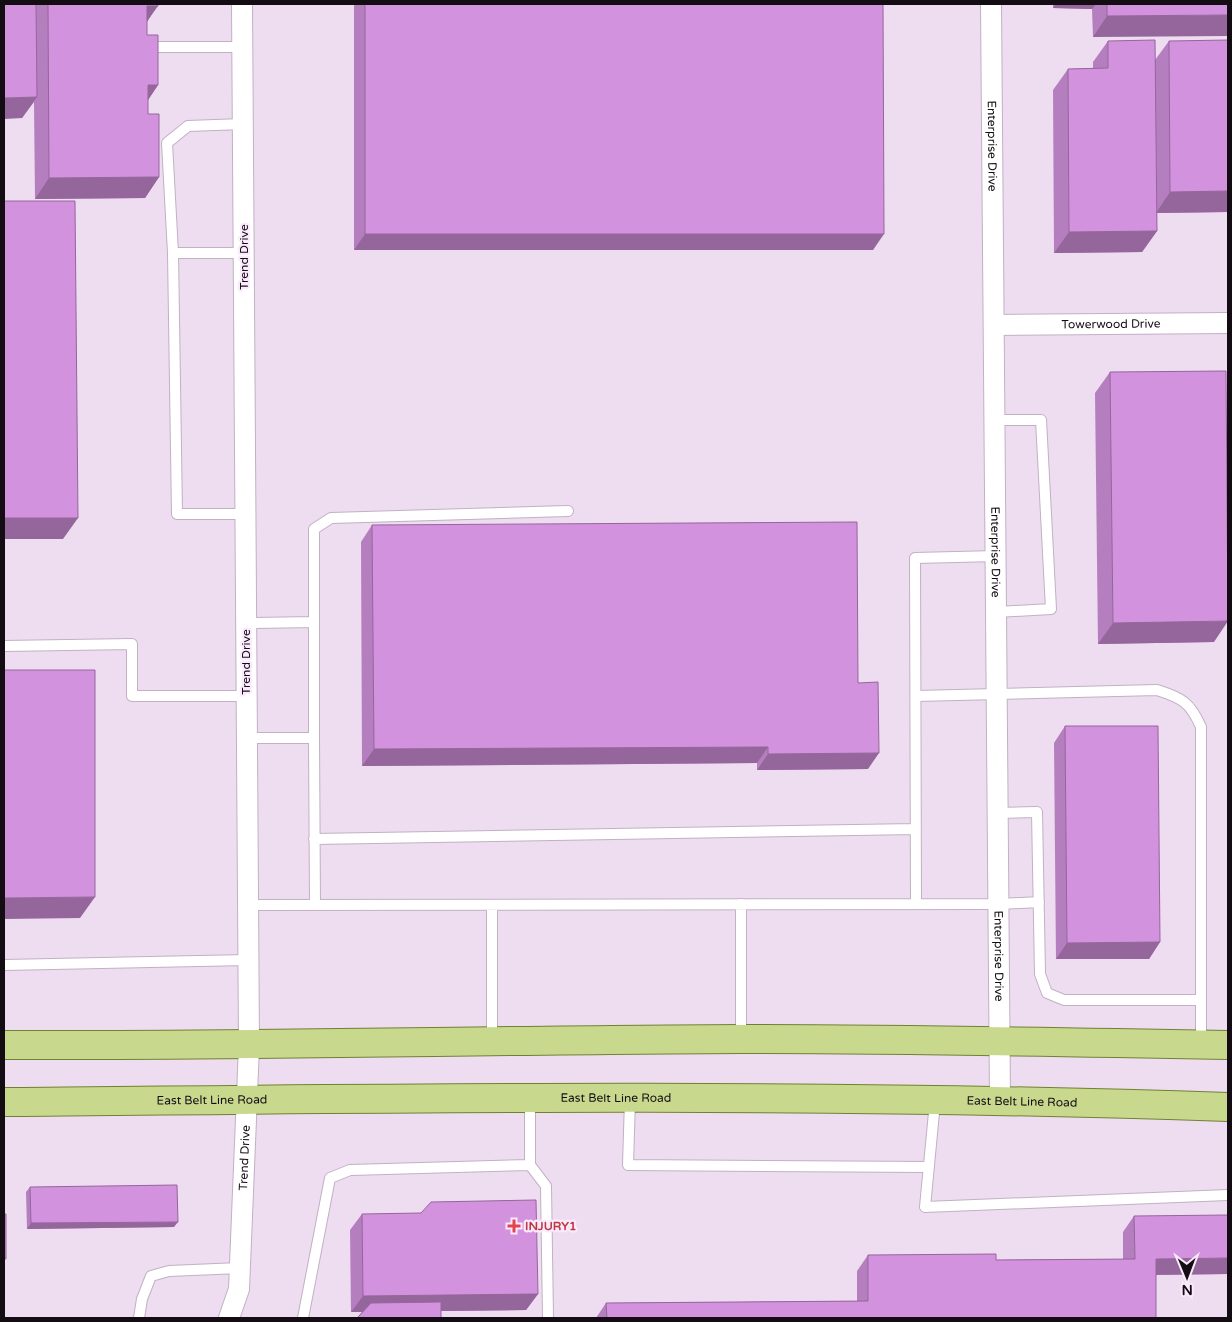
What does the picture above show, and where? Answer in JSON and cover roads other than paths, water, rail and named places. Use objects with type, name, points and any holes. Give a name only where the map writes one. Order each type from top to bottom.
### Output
[{"type":"main road","points":[[4,1046],[249,1046],[741,1039],[1000,1040],[1228,1045]]},
{"type":"main road","name":"East Belt Line Road","points":[[4,1102],[1000,1099],[1228,1107]]},
{"type":"street","name":"Trend Drive","points":[[229,1318],[239,1289],[245,1100],[249,1046],[242,4]]},
{"type":"street","name":"Enterprise Drive","points":[[991,4],[996,420],[1000,1099]]},
{"type":"street","name":"Towerwood Drive","points":[[995,325],[1228,323]]},
{"type":"lane","points":[[156,47],[242,47]]},
{"type":"lane","points":[[243,124],[188,126],[167,143],[173,252],[177,514],[245,514]]},
{"type":"lane","points":[[173,252],[244,253]]},
{"type":"lane","points":[[996,420],[1041,420],[1051,609],[997,612]]},
{"type":"lane","points":[[315,905],[314,529],[331,518],[568,511]]},
{"type":"lane","points":[[916,904],[914,558],[997,556]]},
{"type":"lane","points":[[246,623],[314,622]]},
{"type":"lane","points":[[4,646],[132,644],[132,696],[246,696]]},
{"type":"lane","points":[[916,696],[1157,690],[1180,697],[1194,711],[1201,727],[1202,1045]]},
{"type":"lane","points":[[247,738],[314,738]]},
{"type":"lane","points":[[998,813],[1037,812],[1040,974],[1047,993],[1064,1000],[1201,1000]]},
{"type":"lane","points":[[314,838],[916,829]]},
{"type":"lane","points":[[248,905],[999,904],[1039,902]]},
{"type":"lane","points":[[741,904],[741,1039]]},
{"type":"lane","points":[[492,905],[492,1043]]},
{"type":"lane","points":[[4,965],[248,960]]},
{"type":"lane","points":[[530,1099],[530,1165],[546,1186],[548,1318]]},
{"type":"lane","points":[[630,1099],[628,1165],[929,1167]]},
{"type":"lane","points":[[935,1100],[925,1207],[1228,1195]]},
{"type":"lane","points":[[302,1318],[330,1178],[350,1170],[530,1165]]},
{"type":"lane","points":[[139,1318],[142,1299],[151,1276],[169,1271],[240,1268]]},
{"type":"place","name":"INJURY1","points":[[514,1226]]}]
